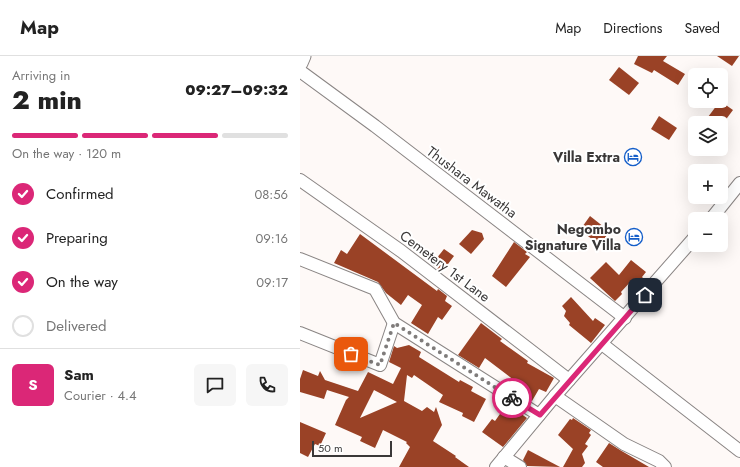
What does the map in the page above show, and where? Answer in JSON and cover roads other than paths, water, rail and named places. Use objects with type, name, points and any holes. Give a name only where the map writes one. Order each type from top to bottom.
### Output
[{"type":"street","points":[[300,64],[303,56]]},
{"type":"street","name":"Thushara Mawatha","points":[[300,72],[375,126],[625,318]]},
{"type":"street","name":"Cemetery 1st Lane","points":[[300,180],[401,251],[569,380]]},
{"type":"street","points":[[717,212],[740,183]]},
{"type":"street","points":[[496,467],[555,396],[688,245]]},
{"type":"street","points":[[300,259],[375,289],[394,323],[540,415]]},
{"type":"street","points":[[300,333],[380,365],[394,323]]},
{"type":"street","points":[[602,344],[740,451]]},
{"type":"street","points":[[555,396],[624,444],[659,461],[665,467]]},
{"type":"street","points":[[504,457],[520,467]]},
{"type":"place","name":"Villa Extra","points":[[633,157]]},
{"type":"place","name":"Negombo Signature Villa","points":[[634,237]]}]
